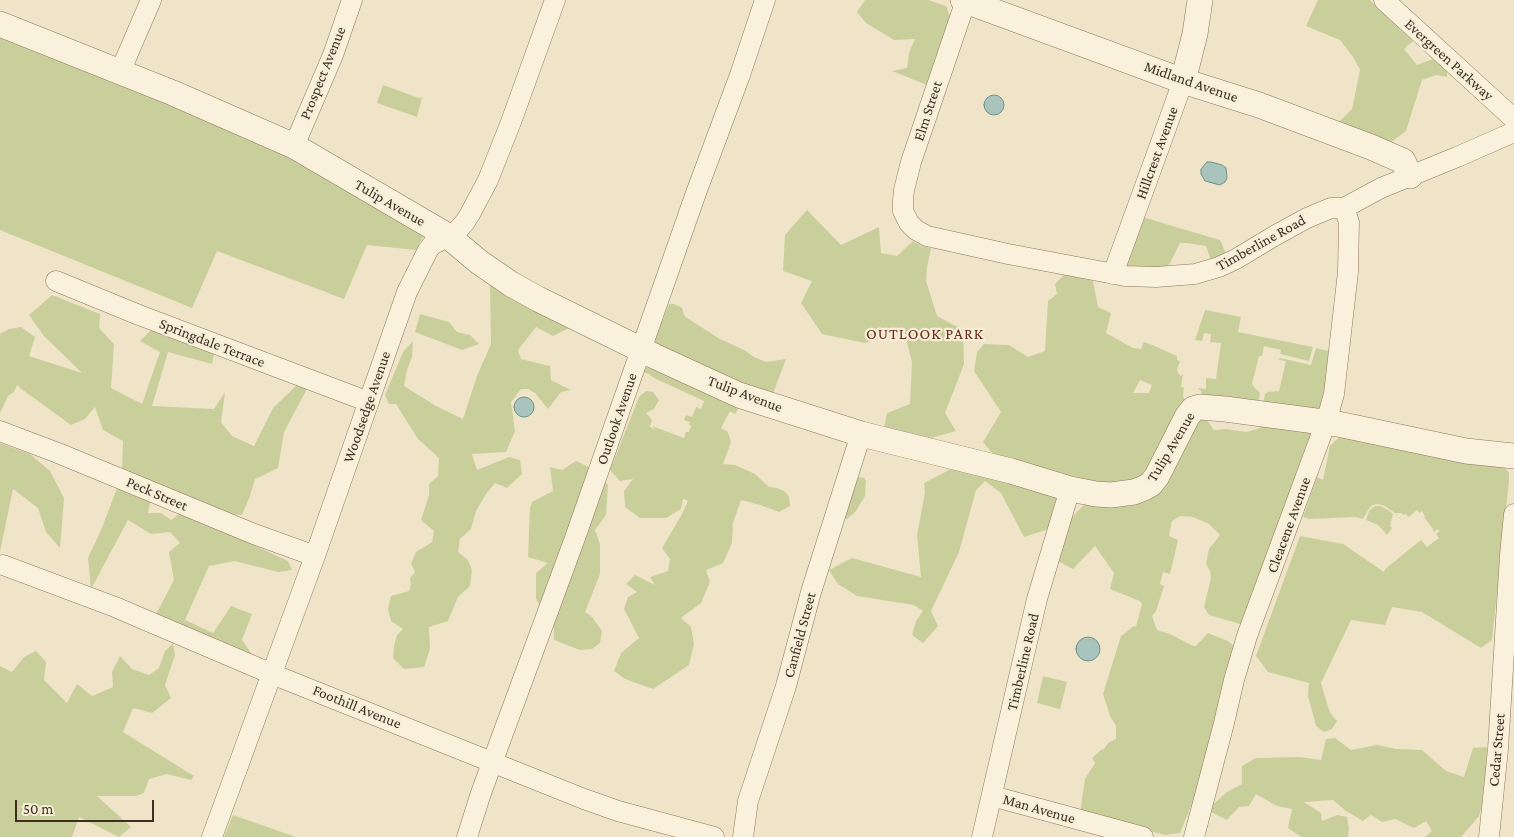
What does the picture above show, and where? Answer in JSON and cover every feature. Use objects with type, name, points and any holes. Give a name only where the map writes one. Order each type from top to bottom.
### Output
[{"type":"street","points":[[120,72],[151,0]]},
{"type":"street","name":"Prospect Avenue","points":[[294,146],[333,55],[352,0]]},
{"type":"street","name":"Woodsedge Avenue","points":[[212,837],[315,556],[393,329],[413,278],[432,245],[457,231],[465,222],[488,180],[556,0]]},
{"type":"street","name":"Outlook Avenue","points":[[467,837],[740,75],[765,0]]},
{"type":"street","name":"Midland Avenue","points":[[965,0],[1183,81],[1259,105],[1371,147],[1403,161],[1410,176]]},
{"type":"street","name":"Elm Street","points":[[908,223],[902,200],[904,190],[965,0]]},
{"type":"street","name":"Hillcrest Avenue","points":[[1113,274],[1183,81],[1195,34],[1200,0]]},
{"type":"street","name":"Evergreen Parkway","points":[[1384,0],[1514,120]]},
{"type":"street","name":"Tulip Avenue","points":[[0,24],[173,93],[294,146],[448,236],[478,262],[510,284],[641,350],[739,395],[861,434],[1002,469],[1070,489],[1096,494],[1115,495],[1134,492],[1148,486],[1157,476],[1187,416],[1196,407],[1204,406],[1326,422],[1466,451],[1514,456]]},
{"type":"street","name":"Timberline Road","points":[[908,223],[927,236],[1113,274],[1156,277],[1187,275],[1211,270],[1236,260],[1307,218],[1327,210],[1344,208],[1381,188],[1514,132]]},
{"type":"street","name":"Cleacene Avenue","points":[[1194,837],[1234,680],[1245,645],[1326,422],[1334,394],[1348,272],[1349,222],[1344,208]]},
{"type":"street","name":"Springdale Terrace","points":[[56,281],[139,315],[369,402]]},
{"type":"street","name":"Peck Street","points":[[0,431],[66,456],[254,534],[315,556]]},
{"type":"street","name":"Canfield Street","points":[[743,837],[748,801],[786,686],[811,592],[861,434]]},
{"type":"street","name":"Timberline Road","points":[[982,837],[1037,599],[1070,489]]},
{"type":"street","name":"Cedar Street","points":[[1490,837],[1514,514]]},
{"type":"street","name":"Foothill Avenue","points":[[3,565],[114,607],[272,674],[492,763],[618,811],[714,837]]},
{"type":"street","name":"Man Avenue","points":[[992,796],[1143,837]]},
{"type":"green space","points":[[865,0],[928,0],[946,6],[950,16],[927,85],[892,71],[907,68],[909,53],[915,39],[894,40],[866,23],[857,12]]},
{"type":"green space","points":[[1318,0],[1370,0],[1413,41],[1404,49],[1417,65],[1433,59],[1447,71],[1447,77],[1436,75],[1422,80],[1406,131],[1390,143],[1336,125],[1352,109],[1360,70],[1340,40],[1306,26]]},
{"type":"green space","points":[[0,37],[161,101],[307,165],[424,235],[416,250],[367,245],[344,299],[217,251],[192,308],[0,230]]},
{"type":"green space","points":[[383,85],[419,98],[422,97],[417,117],[377,103]]},
{"type":"green space","points":[[807,210],[841,245],[879,227],[881,253],[897,256],[913,241],[931,248],[926,281],[937,316],[963,330],[964,364],[945,413],[956,431],[920,441],[884,428],[887,413],[910,404],[912,362],[904,331],[865,343],[822,334],[801,303],[812,281],[783,271],[785,235]]},
{"type":"green space","points":[[1142,217],[1220,240],[1227,256],[1212,264],[1206,246],[1180,243],[1170,263],[1161,271],[1124,266]]},
{"type":"green space","points":[[1065,274],[1093,281],[1098,307],[1111,313],[1106,333],[1133,348],[1141,349],[1144,342],[1150,344],[1177,356],[1177,360],[1180,361],[1177,369],[1181,376],[1183,374],[1181,387],[1184,388],[1183,396],[1187,405],[1149,469],[1134,481],[1119,485],[1091,481],[993,454],[983,442],[1001,412],[974,371],[977,352],[984,344],[1009,345],[1028,357],[1045,351],[1048,301],[1057,294],[1055,284]],"holes":[[[1140,380],[1152,385],[1149,393],[1133,393]]]},
{"type":"green space","points":[[490,284],[571,327],[553,336],[536,327],[518,350],[521,359],[550,366],[551,380],[571,390],[561,392],[548,409],[535,393],[528,389],[521,389],[511,402],[515,431],[506,452],[472,454],[477,470],[509,457],[520,460],[522,474],[507,488],[495,483],[486,494],[476,511],[471,529],[460,539],[458,552],[468,560],[472,570],[470,586],[458,597],[448,621],[429,627],[430,649],[424,667],[404,669],[393,658],[397,635],[403,629],[391,621],[388,609],[391,596],[409,591],[411,585],[410,578],[415,572],[411,564],[416,552],[432,542],[434,531],[421,520],[429,495],[429,484],[438,476],[439,458],[418,439],[396,404],[389,404],[385,395],[403,352],[413,341],[412,357],[404,386],[436,406],[463,419],[477,376],[491,344]]},
{"type":"green space","points":[[52,295],[100,314],[99,328],[114,344],[111,388],[142,404],[160,352],[140,341],[151,330],[214,354],[212,364],[168,352],[152,406],[214,409],[225,392],[221,422],[232,436],[254,446],[273,408],[298,384],[308,387],[284,432],[278,468],[255,479],[242,515],[219,513],[122,469],[123,441],[103,430],[95,407],[85,419],[71,425],[17,385],[14,392],[8,396],[0,413],[0,334],[9,329],[21,327],[35,337],[29,356],[82,373],[44,336],[29,315]]},
{"type":"green space","points":[[669,304],[682,308],[687,318],[720,339],[744,350],[754,357],[766,362],[786,359],[771,399],[658,347],[655,340]]},
{"type":"green space","points":[[1205,310],[1241,317],[1238,332],[1313,347],[1309,361],[1280,354],[1281,350],[1264,346],[1262,356],[1259,356],[1252,384],[1260,393],[1258,408],[1202,395],[1198,388],[1206,389],[1206,378],[1216,379],[1221,343],[1210,342],[1211,334],[1204,333],[1202,341],[1195,340]]},
{"type":"green space","points":[[420,314],[449,322],[457,332],[470,335],[479,344],[462,350],[415,332]]},
{"type":"green space","points":[[1316,348],[1332,352],[1330,372],[1319,409],[1262,408],[1265,394],[1279,391],[1286,361],[1279,360],[1280,358],[1311,365]]},
{"type":"green space","points":[[650,366],[740,406],[735,414],[730,411],[721,428],[728,432],[731,442],[723,464],[735,465],[755,474],[769,487],[784,491],[789,496],[790,506],[779,512],[741,500],[733,523],[732,543],[723,563],[706,570],[710,582],[701,603],[681,618],[691,627],[694,644],[689,665],[653,689],[625,679],[614,671],[621,653],[639,638],[624,609],[628,597],[637,592],[626,584],[635,575],[655,585],[650,577],[668,571],[670,559],[662,548],[688,501],[683,499],[681,509],[666,518],[640,518],[625,507],[624,491],[633,479],[620,481],[610,470],[639,397],[646,391],[653,392],[659,400],[654,409],[646,413],[652,420],[650,427],[656,430],[652,426],[684,438],[691,426],[689,425],[690,422],[684,420],[686,415],[692,417],[696,407],[701,409],[704,401],[643,372]]},
{"type":"green space","points":[[1197,418],[1206,419],[1214,430],[1226,429],[1246,432],[1265,425],[1310,433],[1311,438],[1306,445],[1244,625],[1209,615],[1204,607],[1211,578],[1206,564],[1209,549],[1220,535],[1209,524],[1193,517],[1181,516],[1172,521],[1169,536],[1178,540],[1170,574],[1163,572],[1160,584],[1164,586],[1156,611],[1152,616],[1157,630],[1170,634],[1193,646],[1196,646],[1208,633],[1228,641],[1235,647],[1201,781],[1180,833],[1165,835],[1080,813],[1085,779],[1095,763],[1092,758],[1104,749],[1108,743],[1116,739],[1116,726],[1110,716],[1103,694],[1121,636],[1134,626],[1136,627],[1142,604],[1140,601],[1110,589],[1114,573],[1095,546],[1073,569],[1056,560],[1065,524],[1086,503],[1109,506],[1131,505],[1148,498]]},
{"type":"green space","points":[[1340,436],[1501,463],[1509,473],[1509,481],[1492,640],[1481,648],[1422,612],[1392,607],[1385,625],[1351,620],[1321,683],[1330,713],[1337,721],[1332,729],[1324,732],[1316,726],[1308,696],[1309,683],[1268,672],[1256,656],[1300,536],[1343,544],[1384,572],[1385,569],[1421,540],[1427,547],[1439,538],[1436,534],[1440,531],[1437,529],[1434,532],[1422,511],[1420,513],[1417,510],[1409,517],[1406,514],[1395,513],[1385,506],[1378,504],[1370,507],[1363,519],[1355,517],[1309,519],[1303,517],[1317,477],[1323,480],[1330,446]]},
{"type":"green space","points":[[0,443],[30,454],[50,471],[64,498],[60,548],[46,532],[38,508],[13,489],[0,552]]},
{"type":"green space","points":[[576,461],[593,469],[608,485],[606,515],[595,530],[600,544],[600,574],[585,612],[592,617],[602,631],[600,643],[592,649],[580,650],[554,640],[554,614],[543,610],[536,599],[536,573],[548,563],[528,557],[530,508],[532,502],[553,491],[550,467],[562,470]]},
{"type":"green space","points":[[955,467],[1058,495],[1049,529],[1024,537],[1001,493],[985,481],[976,490],[959,552],[931,611],[938,626],[923,643],[912,635],[916,621],[923,611],[914,605],[857,596],[838,584],[829,570],[852,558],[921,577],[917,535],[925,493],[924,483]]},
{"type":"green space","points":[[858,477],[864,478],[866,481],[865,496],[856,511],[846,520],[844,516]]},
{"type":"green space","points":[[118,486],[151,499],[148,513],[161,513],[171,520],[182,512],[288,561],[292,570],[278,572],[235,561],[209,566],[185,620],[213,633],[231,606],[252,614],[242,640],[256,660],[154,618],[174,580],[169,552],[180,543],[170,532],[151,534],[128,520],[91,589],[88,558]]},
{"type":"green space","points":[[1375,506],[1380,506],[1393,514],[1390,526],[1392,528],[1387,535],[1378,525],[1366,520],[1369,511]]},
{"type":"green space","points":[[173,643],[175,655],[165,685],[171,698],[152,713],[133,708],[123,732],[194,776],[191,780],[167,774],[149,779],[144,793],[136,796],[97,796],[131,827],[119,837],[79,817],[72,837],[0,837],[0,666],[12,672],[24,657],[36,651],[46,662],[44,680],[67,703],[77,684],[92,696],[113,687],[112,672],[120,656],[132,669],[149,675],[159,668],[165,651]]},
{"type":"green space","points":[[1043,676],[1067,682],[1060,709],[1037,703]]},
{"type":"green space","points":[[1335,738],[1351,750],[1377,745],[1396,749],[1422,750],[1446,771],[1464,777],[1473,748],[1487,747],[1485,795],[1479,816],[1461,837],[1425,837],[1432,831],[1426,821],[1414,828],[1395,819],[1382,822],[1371,815],[1363,821],[1346,811],[1333,800],[1304,802],[1321,813],[1322,821],[1337,815],[1347,817],[1349,829],[1348,837],[1301,837],[1288,828],[1292,809],[1277,806],[1256,794],[1249,806],[1239,807],[1227,820],[1207,810],[1227,792],[1242,784],[1242,766],[1256,758],[1300,757],[1321,760],[1326,739]]},
{"type":"green space","points":[[233,815],[296,837],[224,837]]},
{"type":"water","points":[[994,95],[1001,98],[1004,105],[1001,112],[994,115],[987,112],[984,105],[987,98]]},
{"type":"water","points":[[1207,162],[1222,165],[1226,168],[1227,178],[1225,182],[1220,185],[1205,181],[1201,174],[1201,169]]},
{"type":"water","points":[[520,397],[528,397],[534,403],[534,411],[528,417],[520,417],[514,411],[514,403]]},
{"type":"water","points":[[1088,637],[1096,641],[1100,649],[1096,657],[1088,661],[1080,657],[1076,649],[1080,641]]},
{"type":"district","name":"OUTLOOK PARK","points":[[925,334]]}]
